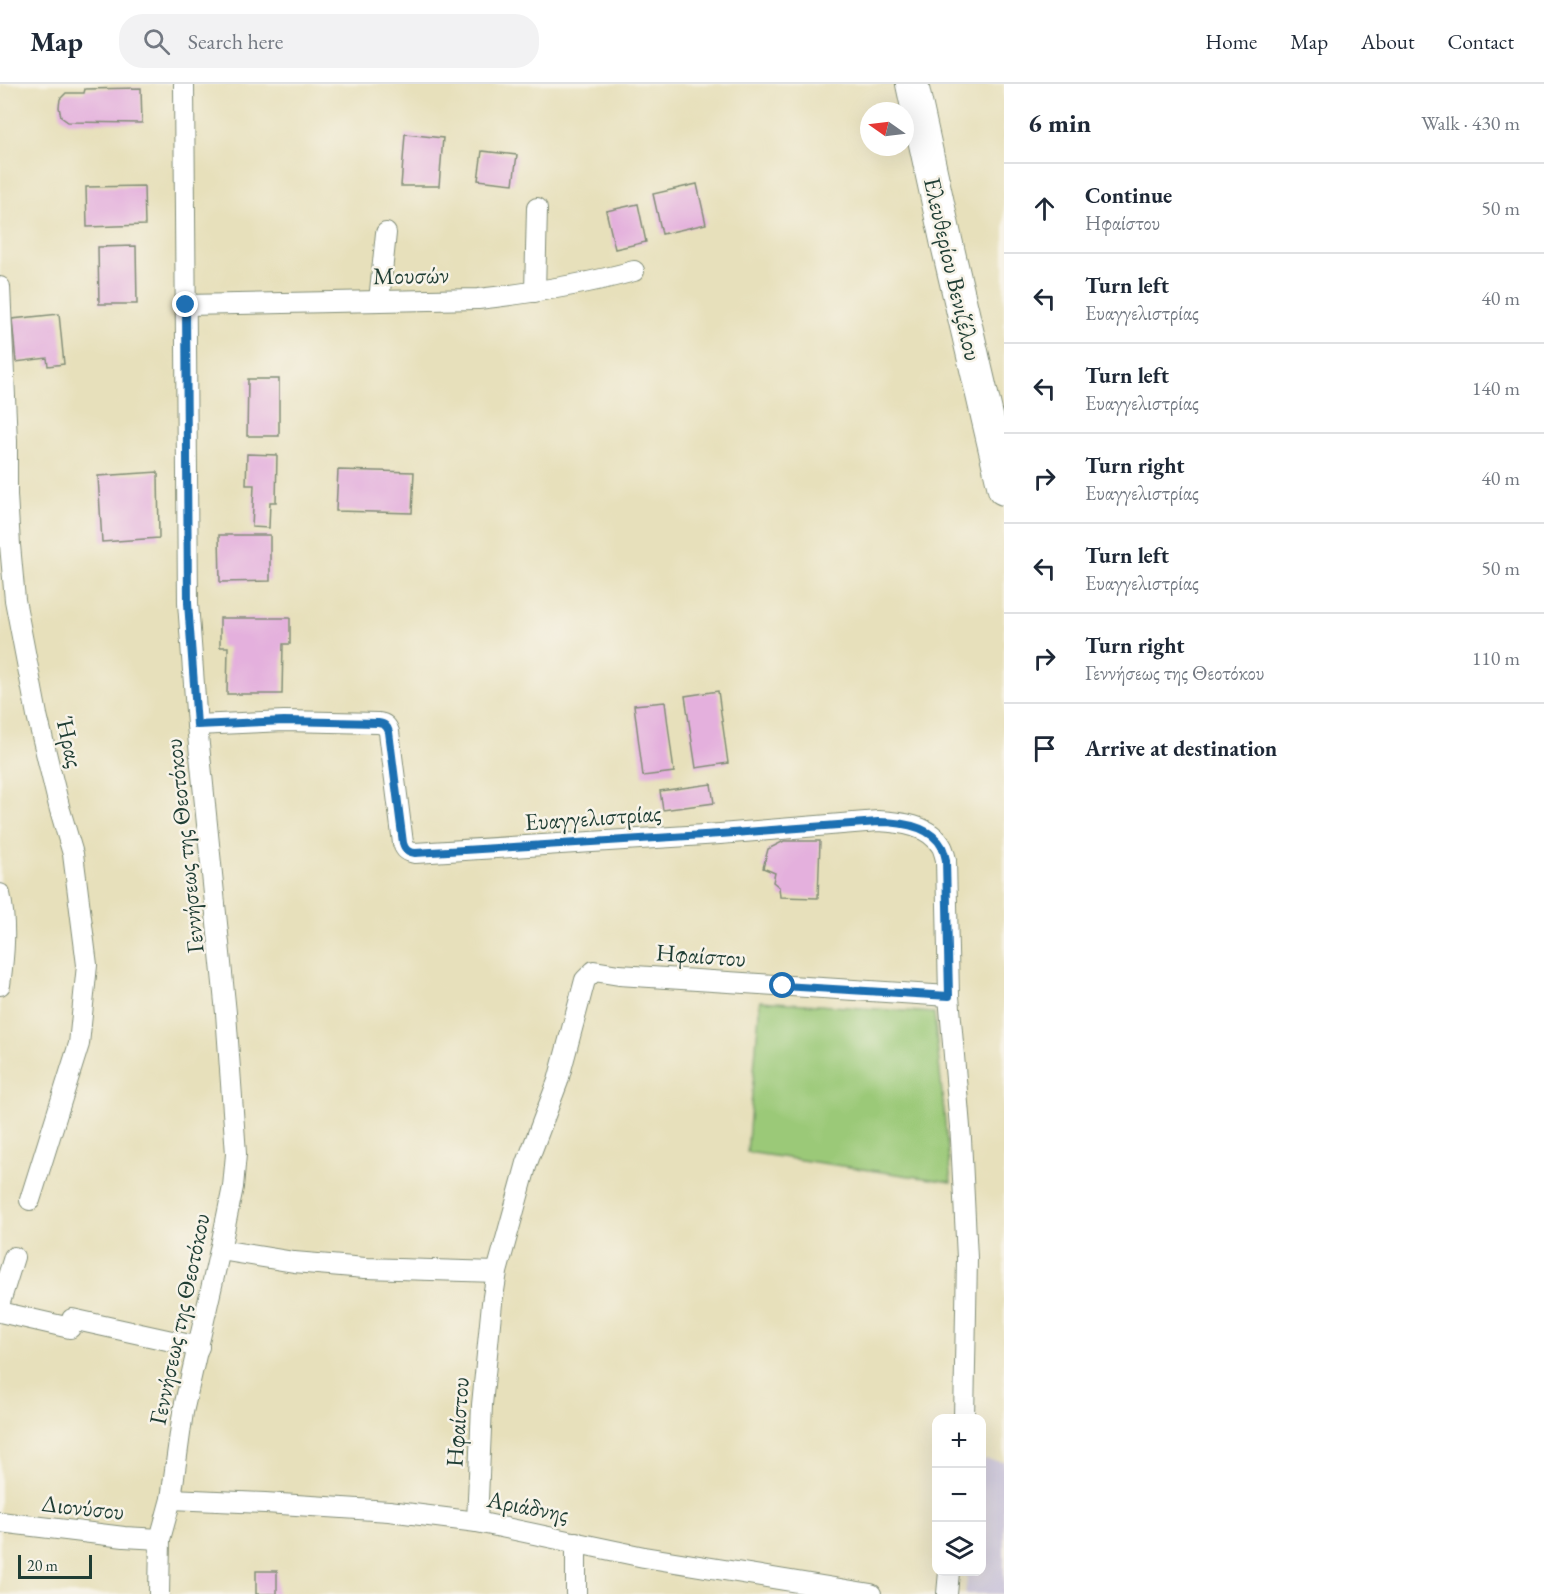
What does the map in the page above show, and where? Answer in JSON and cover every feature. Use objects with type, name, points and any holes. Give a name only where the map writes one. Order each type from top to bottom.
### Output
[{"type":"main road","name":"Ελευθερίου Βενιζέλου","points":[[912,84],[1004,489]]},
{"type":"street","name":"Γεννήσεως της Θεοτόκου","points":[[159,1594],[160,1539],[171,1499],[183,1412],[233,1187],[236,1154],[225,1001],[197,725],[188,603],[184,84]]},
{"type":"street","points":[[535,292],[537,208]]},
{"type":"street","points":[[379,301],[386,233]]},
{"type":"street","name":"Μουσών","points":[[186,305],[478,299],[597,281],[634,271]]},
{"type":"street","name":"Ήρας","points":[[0,287],[7,441],[7,495],[15,600],[37,715],[60,810],[74,854],[87,964],[79,1044],[30,1200]]},
{"type":"street","name":"Ευαγγελιστρίας","points":[[197,725],[284,721],[384,724],[389,732],[403,843],[405,849],[415,853],[878,822],[894,822],[923,830],[934,837],[942,848],[946,860],[949,996]]},
{"type":"street","points":[[0,894],[4,911],[4,935],[0,985]]},
{"type":"street","name":"Ηφαίστου","points":[[477,1522],[482,1405],[497,1272],[527,1163],[558,1081],[585,980],[594,971],[949,996]]},
{"type":"street","points":[[949,996],[961,1139],[967,1258],[964,1414]]},
{"type":"street","points":[[220,1250],[294,1262],[365,1268],[497,1272]]},
{"type":"street","points":[[0,1302],[14,1257]]},
{"type":"street","points":[[0,1312],[70,1328],[72,1319],[198,1347]]},
{"type":"street","name":"Αριάδνης","points":[[171,1499],[389,1511],[477,1522],[644,1557],[870,1594]]},
{"type":"street","name":"Διονύσου","points":[[0,1522],[124,1538],[160,1539]]},
{"type":"street","points":[[576,1542],[576,1594]]},
{"type":"street","points":[[947,1594],[949,1576]]},
{"type":"shaded area","points":[[986,1459],[1004,1462],[1004,1594],[965,1594],[967,1576],[986,1576]]},
{"type":"green space","points":[[760,1001],[934,1013],[951,1182],[747,1152]]},
{"type":"building","points":[[141,88],[142,123],[68,122],[61,117],[60,99],[66,93],[84,93],[85,89]]},
{"type":"building","points":[[405,134],[443,138],[439,186],[401,186]]},
{"type":"building","points":[[482,151],[517,155],[513,184],[478,180]]},
{"type":"building","points":[[697,184],[706,224],[662,234],[653,194]]},
{"type":"building","points":[[144,186],[145,225],[87,227],[86,187]]},
{"type":"building","points":[[638,204],[646,242],[615,249],[606,211]]},
{"type":"building","points":[[136,246],[137,304],[99,304],[98,247]]},
{"type":"building","points":[[59,314],[64,364],[48,366],[47,358],[16,362],[12,319]]},
{"type":"building","points":[[248,379],[279,379],[279,436],[247,436]]},
{"type":"building","points":[[247,454],[277,455],[276,502],[270,502],[269,528],[252,527],[254,485],[246,485]]},
{"type":"building","points":[[338,470],[414,472],[412,513],[336,511]]},
{"type":"building","points":[[158,472],[159,538],[102,542],[98,476]]},
{"type":"building","points":[[219,535],[270,535],[270,581],[220,582]]},
{"type":"building","points":[[220,618],[290,618],[290,644],[283,644],[282,694],[227,694],[228,647],[220,647]]},
{"type":"building","points":[[718,691],[728,763],[696,768],[685,696]]},
{"type":"building","points":[[665,702],[674,772],[643,776],[634,705]]},
{"type":"building","points":[[711,784],[714,803],[663,810],[660,791]]},
{"type":"building","points":[[784,841],[820,841],[818,898],[780,897],[779,887],[773,882],[775,873],[763,868],[768,849]]},
{"type":"building","points":[[256,1571],[277,1571],[277,1594],[256,1594]]},
{"type":"route","points":[[186,305],[188,603],[197,725],[284,721],[384,724],[389,732],[403,843],[405,849],[415,853],[878,822],[910,825],[934,837],[942,848],[946,860],[949,996],[783,986]]}]
